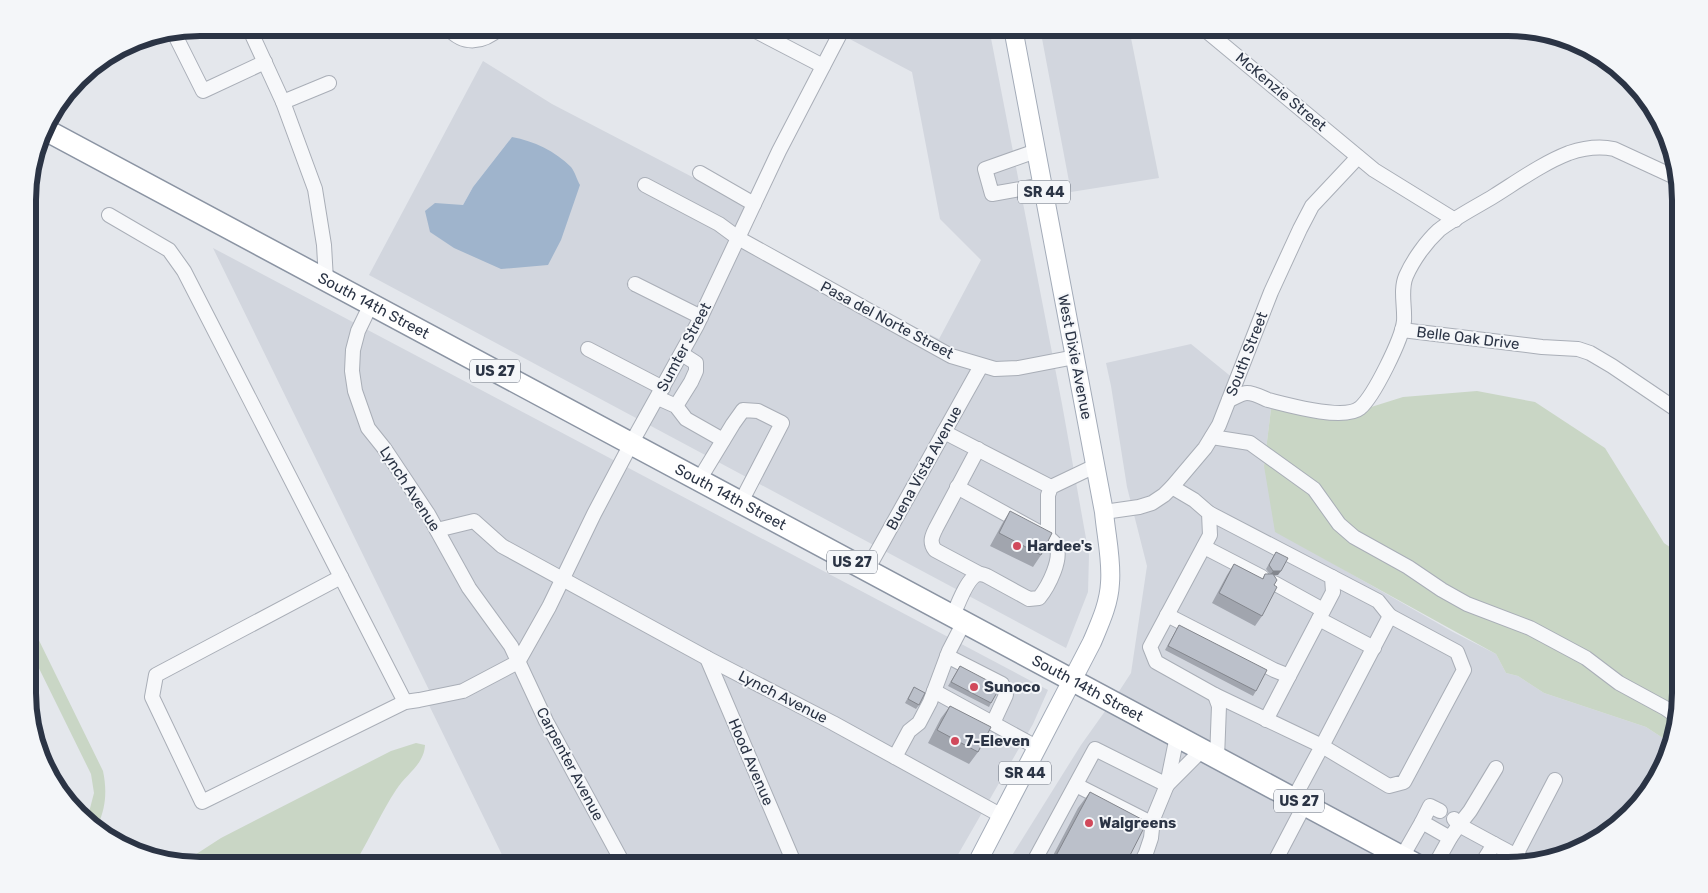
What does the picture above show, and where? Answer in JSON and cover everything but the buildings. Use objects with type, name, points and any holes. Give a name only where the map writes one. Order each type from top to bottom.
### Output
[{"type":"highway","name":"South 14th Street","points":[[51,133],[1401,856]]},
{"type":"main road","name":"West Dixie Avenue","points":[[1015,36],[1104,512],[1110,561],[1107,603],[1092,642],[1073,681]]},
{"type":"main road","name":"SR 44","points":[[981,856],[1073,681]]},
{"type":"street","points":[[253,36],[283,102],[315,189],[324,244],[326,280]]},
{"type":"street","points":[[458,36],[471,41],[488,36]]},
{"type":"street","points":[[765,36],[823,66]]},
{"type":"street","name":"Sumter Street","points":[[518,662],[563,579],[594,514],[631,444],[701,317],[754,204],[839,36]]},
{"type":"street","name":"McKenzie Street","points":[[1213,36],[1374,170],[1455,220]]},
{"type":"street","points":[[178,38],[203,91],[264,62]]},
{"type":"street","points":[[283,102],[329,83]]},
{"type":"street","points":[[1402,330],[1404,279],[1430,240],[1440,230],[1455,220],[1532,173],[1569,154],[1590,148],[1603,147],[1614,149],[1669,174]]},
{"type":"street","points":[[1036,151],[986,169],[992,194],[1043,185]]},
{"type":"street","name":"South Street","points":[[1104,512],[1138,507],[1152,503],[1164,495],[1186,472],[1212,437],[1229,400],[1270,292],[1300,229],[1312,206],[1358,156]]},
{"type":"street","points":[[700,174],[754,204]]},
{"type":"street","name":"Pasa del Norte Street","points":[[645,185],[720,224],[738,238],[952,356],[995,369],[1018,368],[1075,357]]},
{"type":"street","points":[[109,215],[169,250],[184,271],[405,702]]},
{"type":"street","points":[[635,284],[701,317]]},
{"type":"street","name":"Lynch Avenue","points":[[371,304],[358,331],[353,350],[352,371],[355,390],[368,428],[384,448],[437,530],[470,588],[511,646],[518,662]]},
{"type":"street","name":"Belle Oak Drive","points":[[1229,400],[1249,393],[1270,400],[1323,412],[1352,413],[1360,408],[1370,397],[1402,330],[1542,347],[1578,349],[1590,353],[1612,366],[1672,407]]},
{"type":"street","points":[[588,349],[660,393],[676,406],[686,419],[723,440]]},
{"type":"street","points":[[676,406],[696,371],[696,363],[682,354]]},
{"type":"street","name":"Buena Vista Avenue","points":[[867,570],[981,366]]},
{"type":"street","points":[[699,480],[744,410],[758,411],[782,423],[741,502]]},
{"type":"street","points":[[944,432],[1051,487]]},
{"type":"street","points":[[1212,437],[1250,443],[1314,489],[1339,524],[1354,537],[1408,567],[1467,604],[1530,628],[1586,658],[1619,683],[1670,712]]},
{"type":"street","points":[[957,487],[1056,544],[1059,554],[1056,565],[1045,590],[1038,598],[1028,599],[935,550],[931,545],[936,528],[957,487],[978,449]]},
{"type":"street","points":[[1048,538],[1048,495],[1051,487],[1095,466]]},
{"type":"street","points":[[1172,487],[1194,500],[1209,513],[1378,601],[1390,616],[1457,652],[1464,670],[1404,782],[1389,786],[1322,746],[1215,695],[1156,662],[1150,647],[1210,535],[1209,513]]},
{"type":"street","name":"Lynch Avenue","points":[[437,530],[474,521],[502,546],[707,658],[833,723],[1002,816]]},
{"type":"street","points":[[1204,547],[1268,580],[1374,648]]},
{"type":"street","points":[[895,758],[909,732],[919,723],[934,691],[947,656],[968,584],[974,577],[980,574]]},
{"type":"street","points":[[340,577],[156,675],[152,697],[202,802],[405,702],[463,692],[518,662]]},
{"type":"street","points":[[1266,720],[1333,592],[1332,577]]},
{"type":"street","points":[[1168,615],[1288,676]]},
{"type":"street","points":[[1277,856],[1322,746],[1390,616]]},
{"type":"street","points":[[947,656],[1002,684],[1006,695],[993,723]]},
{"type":"street","name":"Hood Avenue","points":[[707,658],[791,857]]},
{"type":"street","name":"Carpenter Avenue","points":[[518,662],[549,728],[619,857]]},
{"type":"street","points":[[934,691],[1038,748]]},
{"type":"street","points":[[1167,785],[1210,754],[1219,706],[1215,695]]},
{"type":"street","points":[[1144,856],[1151,838],[1152,824],[1157,807],[1167,785],[1177,736]]},
{"type":"street","points":[[1037,856],[1095,749],[1167,785]]},
{"type":"street","points":[[1440,856],[1457,822],[1470,811],[1496,768]]},
{"type":"street","points":[[1523,856],[1555,780]]},
{"type":"street","points":[[1076,785],[1152,824]]},
{"type":"street","points":[[1412,856],[1422,822],[1430,806],[1440,811]]},
{"type":"street","points":[[1422,822],[1450,838]]},
{"type":"street","points":[[1457,822],[1516,856]]},
{"type":"street","points":[[1487,856],[1494,844]]},
{"type":"shaded area","points":[[844,36],[991,36],[1062,404],[1089,555],[1088,592],[1066,648],[369,275],[483,61],[552,104],[750,207],[735,236],[939,339],[981,260],[940,219],[912,72]],"holes":[[[512,137],[454,248],[451,205],[463,205],[473,187]]]},
{"type":"shaded area","points":[[1042,36],[1131,36],[1159,178],[1071,192]]},
{"type":"shaded area","points":[[213,248],[1048,690],[1033,724],[957,856],[503,857],[427,701],[431,694]]},
{"type":"shaded area","points":[[1191,344],[1271,409],[1264,466],[1320,556],[1453,632],[1496,654],[1506,673],[1518,676],[1544,693],[1646,727],[1665,739],[1655,765],[1631,801],[1599,829],[1580,840],[1540,854],[1518,856],[1415,856],[1116,696],[1131,673],[1147,566],[1127,487],[1106,363]]},
{"type":"shaded area","points":[[1108,707],[1386,856],[1011,856],[1081,745]]},
{"type":"green space","points":[[1477,391],[1535,402],[1605,448],[1664,543],[1672,548],[1672,693],[1665,739],[1646,727],[1544,693],[1518,676],[1506,673],[1496,654],[1275,532],[1264,466],[1271,409],[1324,414],[1368,408],[1403,397]]},
{"type":"green space","points":[[36,635],[103,771],[105,798],[99,822],[89,813],[94,793],[91,774],[36,662]]},
{"type":"green space","points":[[416,743],[425,745],[418,764],[396,790],[359,857],[193,856],[221,838],[391,751]]},
{"type":"water","points":[[512,137],[536,144],[558,156],[571,167],[580,185],[561,240],[548,265],[501,269],[454,248],[430,232],[425,211],[435,203],[463,205],[473,187]]},
{"type":"place","name":"Hardee's","points":[[1017,546]]},
{"type":"place","name":"Sunoco","points":[[974,687]]},
{"type":"place","name":"7-Eleven","points":[[955,741]]},
{"type":"place","name":"Walgreens","points":[[1089,823]]}]
